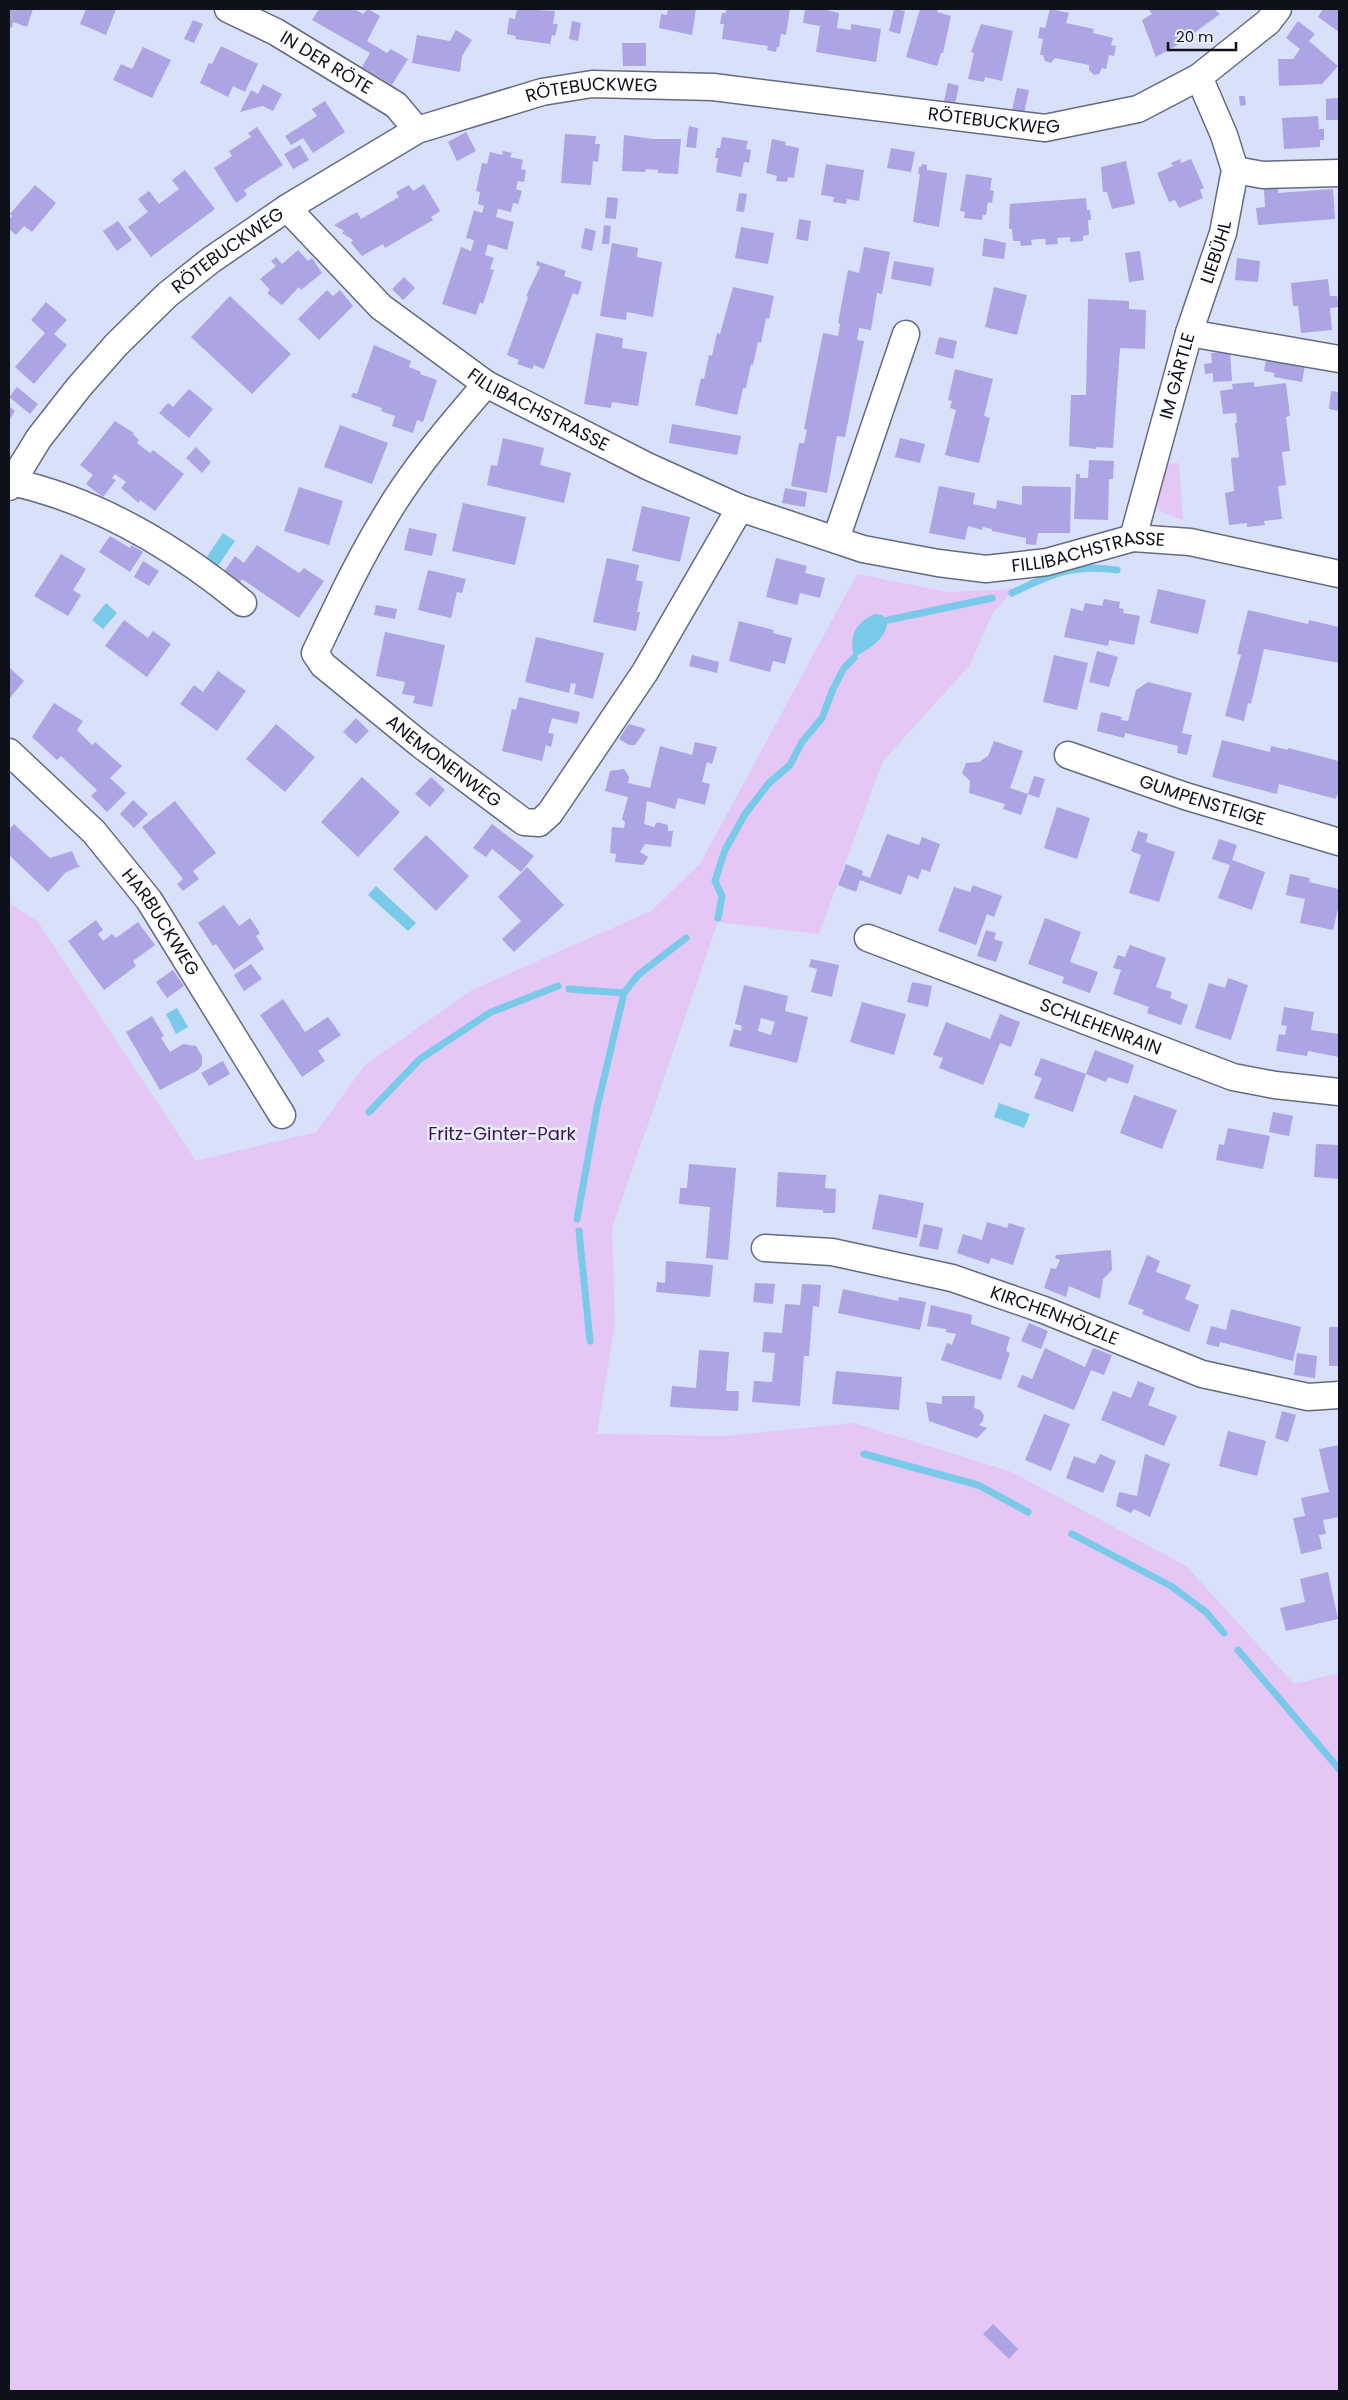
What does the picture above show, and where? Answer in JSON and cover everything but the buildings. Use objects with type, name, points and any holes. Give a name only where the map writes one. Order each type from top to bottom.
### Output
[{"type":"street","name":"IN DER RÖTE","points":[[228,9],[276,32],[396,105],[416,130]]},
{"type":"street","name":"RÖTEBUCKWEG","points":[[243,603],[165,546],[137,530],[37,487],[10,484],[39,438],[116,344],[197,270],[286,208],[416,130],[542,92],[592,84],[713,87],[1045,128],[1138,109],[1199,77],[1268,22],[1278,9]]},
{"type":"street","name":"LIEBÜHL","points":[[1189,333],[1223,232],[1235,170],[1224,135],[1199,77]]},
{"type":"street","points":[[1235,170],[1263,175],[1339,173]]},
{"type":"street","name":"FILLIBACHSTRASSE","points":[[286,208],[381,307],[486,384],[647,466],[740,508],[836,538],[863,549],[986,569],[1047,562],[1133,538],[1190,542],[1339,574]]},
{"type":"street","name":"IM GÄRTLE","points":[[1133,538],[1189,333],[1339,359]]},
{"type":"street","points":[[836,538],[906,334]]},
{"type":"street","name":"ANEMONENWEG","points":[[486,384],[439,440],[385,516],[354,572],[314,653],[323,665],[421,745],[524,822],[539,823],[550,813],[645,672],[740,508]]},
{"type":"street","name":"HARBUCKWEG","points":[[9,752],[94,832],[149,900],[282,1115]]},
{"type":"street","name":"GUMPENSTEIGE","points":[[1068,755],[1185,796],[1339,842]]},
{"type":"street","name":"SCHLEHENRAIN","points":[[868,938],[1233,1076],[1283,1086],[1339,1092]]},
{"type":"street","name":"KIRCHENHÖLZLE","points":[[765,1248],[832,1252],[952,1278],[1044,1310],[1202,1374],[1308,1397],[1339,1395]]},
{"type":"green space","points":[[1179,463],[1183,520],[1160,511],[1155,501],[1164,464]]},
{"type":"green space","name":"Fritz-Ginter-Park","points":[[857,574],[948,592],[1014,589],[992,614],[970,665],[883,761],[819,934],[718,922],[612,1228],[615,1323],[597,1434],[726,1436],[854,1423],[1012,1472],[1186,1566],[1294,1684],[1339,1673],[1339,2391],[9,2391],[9,902],[38,922],[196,1161],[316,1132],[365,1065],[472,990],[651,911],[700,864]]},
{"type":"water","points":[[223,533],[235,541],[218,566],[206,558]]},
{"type":"water","points":[[106,603],[117,613],[103,629],[92,620]]},
{"type":"water","points":[[875,614],[882,615],[888,620],[884,634],[871,647],[854,658],[852,644],[855,632],[862,622]]},
{"type":"water","points":[[376,886],[416,923],[408,931],[368,895]]},
{"type":"water","points":[[177,1008],[188,1027],[176,1034],[166,1014]]},
{"type":"water","points":[[999,1103],[1030,1114],[1024,1128],[994,1117]]},
{"type":"waterway","points":[[1012,593],[1063,572],[1088,568],[1117,570]]},
{"type":"waterway","points":[[888,620],[992,598]]},
{"type":"waterway","points":[[718,918],[722,896],[715,881],[725,850],[745,814],[769,783],[790,765],[802,742],[822,718],[833,689],[844,668],[854,658]]},
{"type":"waterway","points":[[577,1219],[597,1108],[624,993],[638,975],[686,938]]},
{"type":"waterway","points":[[369,1112],[420,1059],[491,1012],[558,986]]},
{"type":"waterway","points":[[569,989],[624,993]]},
{"type":"waterway","points":[[579,1231],[590,1341]]},
{"type":"waterway","points":[[864,1454],[978,1485],[1028,1512]]},
{"type":"waterway","points":[[1072,1534],[1171,1586],[1206,1612],[1224,1633]]},
{"type":"waterway","points":[[1238,1650],[1339,1769]]}]
